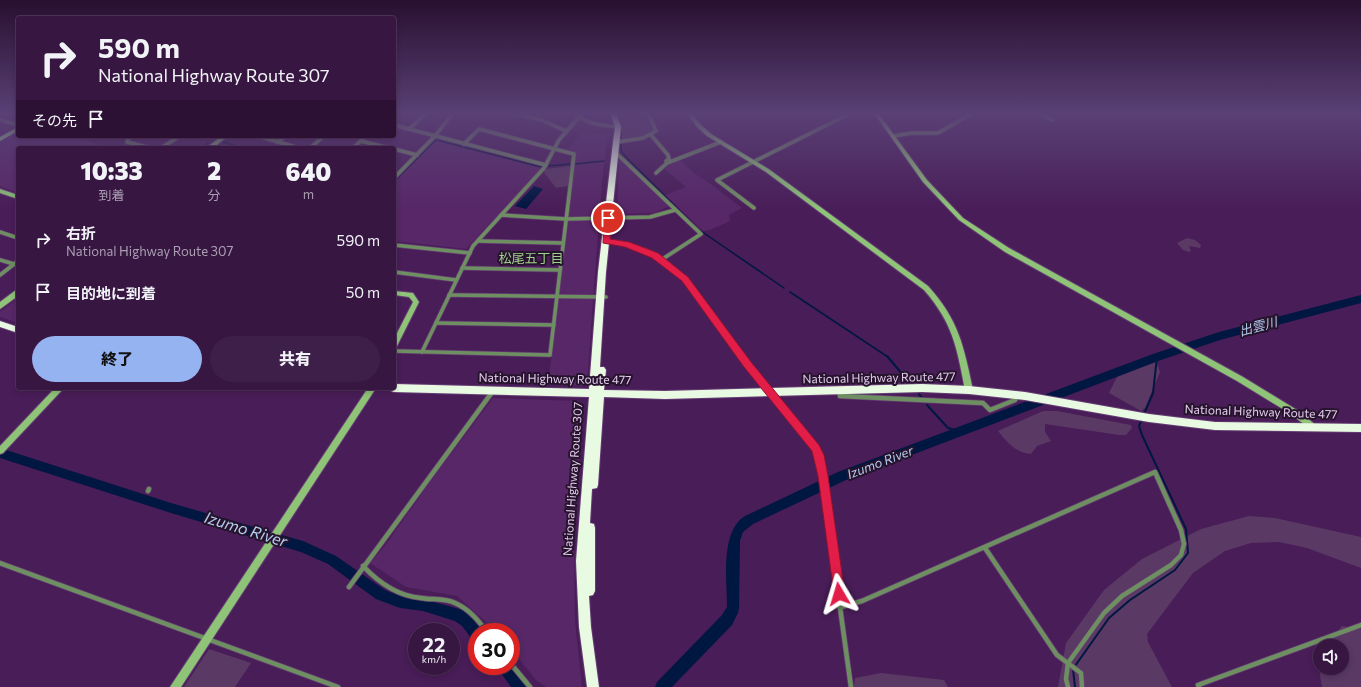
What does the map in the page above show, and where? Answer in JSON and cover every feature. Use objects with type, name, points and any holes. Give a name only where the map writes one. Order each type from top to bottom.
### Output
[{"type":"highway","name":"National Highway Route 307","points":[[593,687],[586,638],[596,393],[603,297],[607,266],[606,245],[608,218],[615,152],[619,145]]},
{"type":"highway","points":[[0,324],[16,329]]},
{"type":"highway","name":"National Highway Route 477","points":[[396,388],[596,393],[771,393],[922,388],[969,390],[1020,396],[1149,418],[1215,426],[1361,428]]},
{"type":"street","points":[[396,175],[426,145]]},
{"type":"street","points":[[468,145],[546,165]]},
{"type":"street","points":[[396,351],[550,355],[574,154],[542,145]]},
{"type":"street","points":[[422,352],[470,253],[478,241],[546,165],[555,145]]},
{"type":"street","points":[[660,145],[668,155],[669,159],[666,161],[667,163]]},
{"type":"street","points":[[656,173],[667,163],[713,145]]},
{"type":"street","points":[[726,145],[754,162],[916,279],[934,296],[948,313],[958,335],[969,390]]},
{"type":"street","points":[[754,208],[717,180],[788,145]]},
{"type":"street","points":[[900,145],[925,181],[961,219],[1007,250],[1260,391],[1314,428]]},
{"type":"street","points":[[396,150],[417,155]]},
{"type":"street","points":[[615,152],[701,234],[661,260]]},
{"type":"street","points":[[0,191],[16,196]]},
{"type":"street","points":[[501,216],[566,219],[650,217],[675,210]]},
{"type":"street","points":[[0,232],[16,237]]},
{"type":"street","points":[[478,241],[563,242]]},
{"type":"street","points":[[606,245],[618,242],[640,248],[661,260],[688,283],[712,317],[819,455],[826,493],[851,687]]},
{"type":"street","points":[[396,245],[470,253]]},
{"type":"street","points":[[0,260],[14,264]]},
{"type":"street","points":[[0,275],[14,264]]},
{"type":"street","points":[[462,268],[560,270]]},
{"type":"street","points":[[396,272],[456,280]]},
{"type":"street","points":[[396,293],[411,295],[416,302],[396,342]]},
{"type":"street","points":[[0,306],[16,294]]},
{"type":"street","points":[[449,295],[603,297]]},
{"type":"street","points":[[436,323],[554,325]]},
{"type":"street","points":[[2,449],[58,390]]},
{"type":"street","points":[[175,687],[371,390]]},
{"type":"street","points":[[840,390],[840,396],[983,404],[990,410],[1016,400],[1020,396]]},
{"type":"street","points":[[349,587],[358,572],[493,391]]},
{"type":"street","points":[[841,608],[862,602],[1155,472],[1182,530],[1184,544],[1181,555],[1172,565],[1122,596],[1094,626],[1069,664],[1066,679],[1068,687]]},
{"type":"street","points":[[986,548],[1057,655],[1081,673],[1082,687]]},
{"type":"street","points":[[0,563],[338,687]]},
{"type":"street","points":[[363,566],[374,579],[397,592],[419,598],[454,602],[464,608],[480,623]]},
{"type":"street","points":[[1199,687],[1198,685],[1361,625]]},
{"type":"street","points":[[520,675],[530,687]]},
{"type":"shaded area","points":[[0,145],[104,146],[16,146],[16,192],[0,186]]},
{"type":"shaded area","points":[[429,145],[459,145],[542,166],[495,221],[494,219],[466,249],[396,241],[396,179]]},
{"type":"shaded area","points":[[572,145],[606,145],[602,181],[587,383],[582,386],[548,385],[576,153],[567,151]]},
{"type":"shaded area","points":[[619,158],[670,206],[654,213],[617,214]]},
{"type":"shaded area","points":[[680,160],[695,174],[742,208],[729,215],[730,221],[710,230],[703,231],[665,195],[686,187],[664,168]]},
{"type":"shaded area","points":[[571,166],[568,186],[556,188],[543,171],[546,169]]},
{"type":"shaded area","points":[[1187,238],[1195,240],[1201,245],[1200,248],[1189,246],[1191,251],[1189,252],[1183,250],[1177,243]]},
{"type":"shaded area","points":[[16,300],[16,322],[0,317],[0,312]]},
{"type":"shaded area","points":[[1156,361],[1160,372],[1145,408],[1141,411],[1109,393],[1117,377]]},
{"type":"shaded area","points":[[493,398],[578,401],[583,407],[574,539],[575,621],[582,687],[546,687],[536,680],[520,660],[520,623],[487,623],[457,596],[406,587],[370,563],[384,547]]},
{"type":"shaded area","points":[[1043,411],[1057,411],[1131,425],[1132,428],[1126,435],[1119,435],[1045,424],[1045,432],[1051,441],[1037,446],[1031,454],[1021,452],[1008,443],[998,431]]},
{"type":"shaded area","points":[[1249,516],[1275,518],[1361,537],[1361,568],[1307,548],[1279,542],[1251,543],[1225,551],[1193,573],[1147,634],[1148,642],[1172,687],[1058,687],[1066,643],[1104,590],[1142,559],[1201,529]]},
{"type":"shaded area","points":[[1342,626],[1361,629],[1361,687],[1322,687],[1320,675],[1349,675],[1349,639],[1332,639]]},
{"type":"shaded area","points":[[209,649],[251,663],[235,687],[184,687]]},
{"type":"shaded area","points":[[881,673],[944,680],[948,687],[854,687],[855,678]]},
{"type":"water","points":[[534,186],[543,189],[526,209],[515,206]]},
{"type":"waterway","points":[[396,179],[431,145]]},
{"type":"waterway","points":[[456,145],[541,167]]},
{"type":"waterway","points":[[621,145],[623,154],[698,229],[784,288]]},
{"type":"waterway","points":[[575,164],[604,161]]},
{"type":"waterway","points":[[548,166],[570,164]]},
{"type":"waterway","points":[[790,292],[888,357]]},
{"type":"waterway","name":"Izumo River","points":[[662,687],[727,620],[733,608],[734,541],[739,528],[749,520],[842,476],[1157,357],[1219,336],[1361,299]]},
{"type":"waterway","points":[[888,357],[909,382]]},
{"type":"waterway","points":[[1144,414],[1153,393],[1157,357]]},
{"type":"waterway","points":[[919,394],[922,398]]},
{"type":"waterway","points":[[927,405],[948,428],[959,431]]},
{"type":"waterway","points":[[1075,666],[1109,618],[1130,600],[1175,570],[1188,553],[1186,529],[1142,435],[1139,426],[1142,419]]},
{"type":"waterway","name":"Izumo River","points":[[0,453],[171,508],[303,547],[332,560],[381,595],[400,602],[423,605],[458,615],[469,623]]},
{"type":"waterway","points":[[1073,669],[1075,687]]},
{"type":"waterway","name":"Izumo River","points":[[510,675],[520,687]]},
{"type":"district","name":"松尾五丁目","points":[[531,258]]},
{"type":"route","points":[[608,218],[606,241],[618,242],[640,248],[670,266],[685,279],[747,364],[815,448],[819,455],[823,476],[839,594]]},
{"type":"water label","name":"出雲川","points":[[1258,326]]}]
